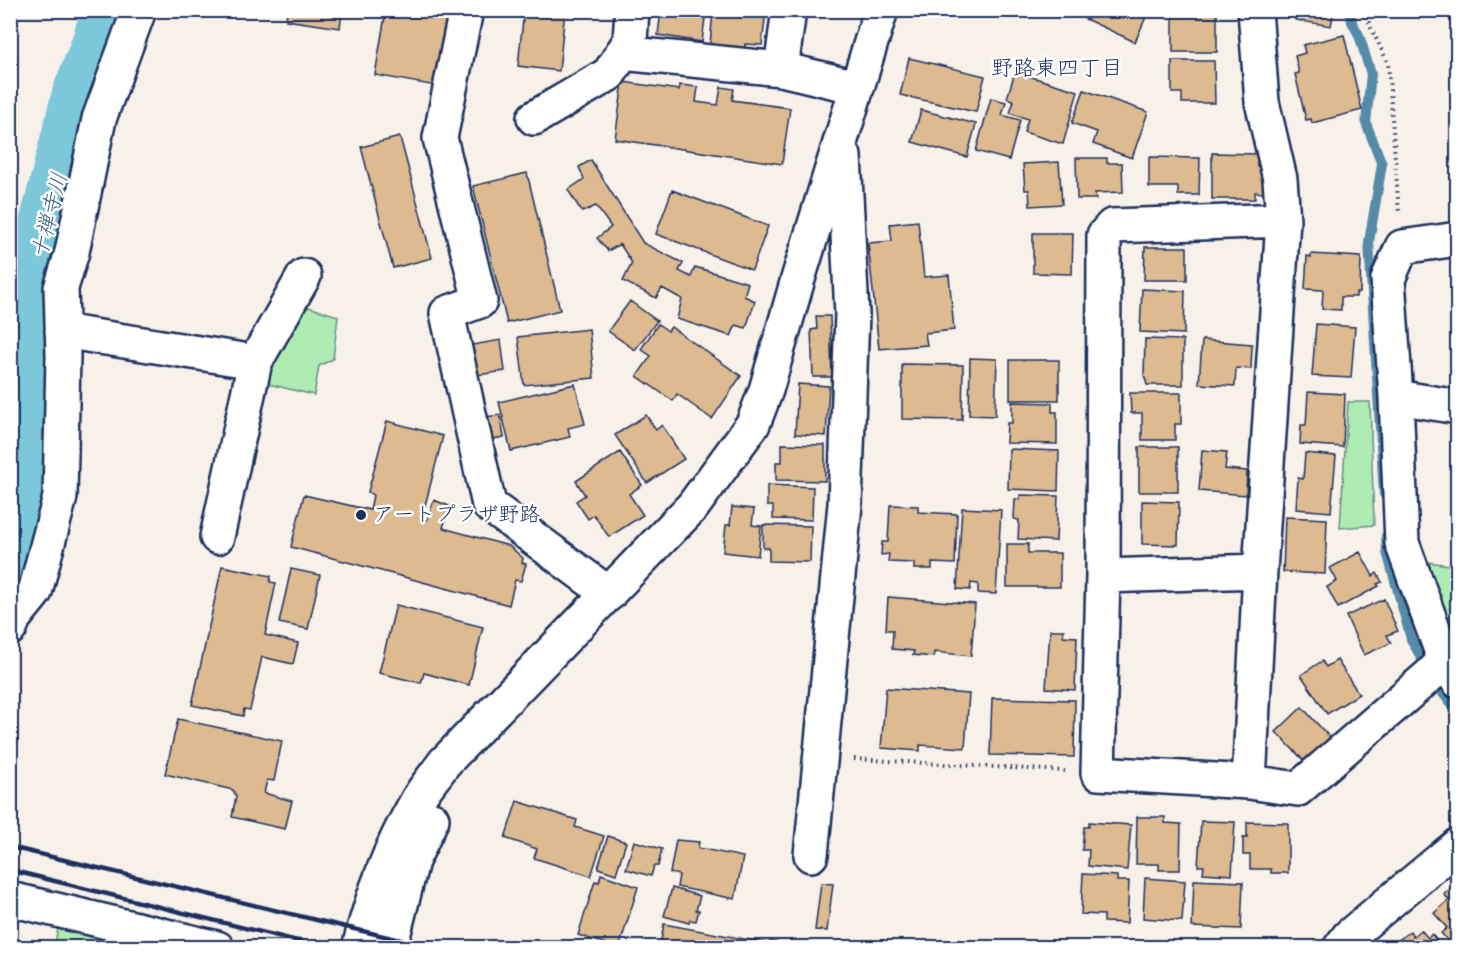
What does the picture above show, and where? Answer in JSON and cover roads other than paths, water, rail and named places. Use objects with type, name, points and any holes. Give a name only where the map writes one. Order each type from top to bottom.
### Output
[{"type":"street","points":[[10,628],[14,618],[35,591],[60,497],[61,288],[72,252],[99,119],[139,10]]},
{"type":"street","points":[[466,10],[440,138],[480,301],[447,313],[489,505],[609,594]]},
{"type":"street","points":[[534,118],[609,74],[630,40],[632,10]]},
{"type":"street","points":[[781,69],[789,10]]},
{"type":"street","points":[[359,948],[369,908],[385,862],[417,800],[444,764],[693,506],[753,424],[766,390],[881,10]]},
{"type":"street","points":[[1249,782],[1283,220],[1280,179],[1262,102],[1255,10]]},
{"type":"street","points":[[622,53],[781,69],[857,87]]},
{"type":"street","points":[[811,855],[845,504],[852,314],[843,133]]},
{"type":"street","points":[[1283,220],[1112,226],[1104,235],[1103,576],[1098,773],[1249,782],[1298,789],[1453,663],[1402,543],[1388,279],[1402,247],[1458,239]]},
{"type":"street","points":[[217,537],[255,362],[304,276]]},
{"type":"street","points":[[62,331],[255,362]]},
{"type":"street","points":[[1396,397],[1458,407]]},
{"type":"street","points":[[1103,576],[1260,571]]},
{"type":"street","points":[[390,948],[412,861],[444,794],[462,766],[478,729]]},
{"type":"street","points":[[1340,948],[1348,936],[1458,845]]},
{"type":"street","points":[[10,898],[127,938],[217,948]]},
{"type":"waterway","name":"十禅寺川","points":[[10,570],[22,536],[31,490],[36,407],[36,359],[31,319],[34,285],[81,98],[112,10]]},
{"type":"waterway","points":[[1350,10],[1352,22],[1359,35],[1371,74],[1366,123],[1382,164],[1369,242],[1384,494]]},
{"type":"waterway","points":[[1386,536],[1387,552],[1411,639],[1436,684],[1458,713]]},
{"type":"railway","points":[[10,847],[434,948]]},
{"type":"railway","points":[[10,870],[326,948]]},
{"type":"place","name":"アートプラザ野路","points":[[361,515]]},
{"type":"district","name":"野路東四丁目","points":[[1057,69]]}]
